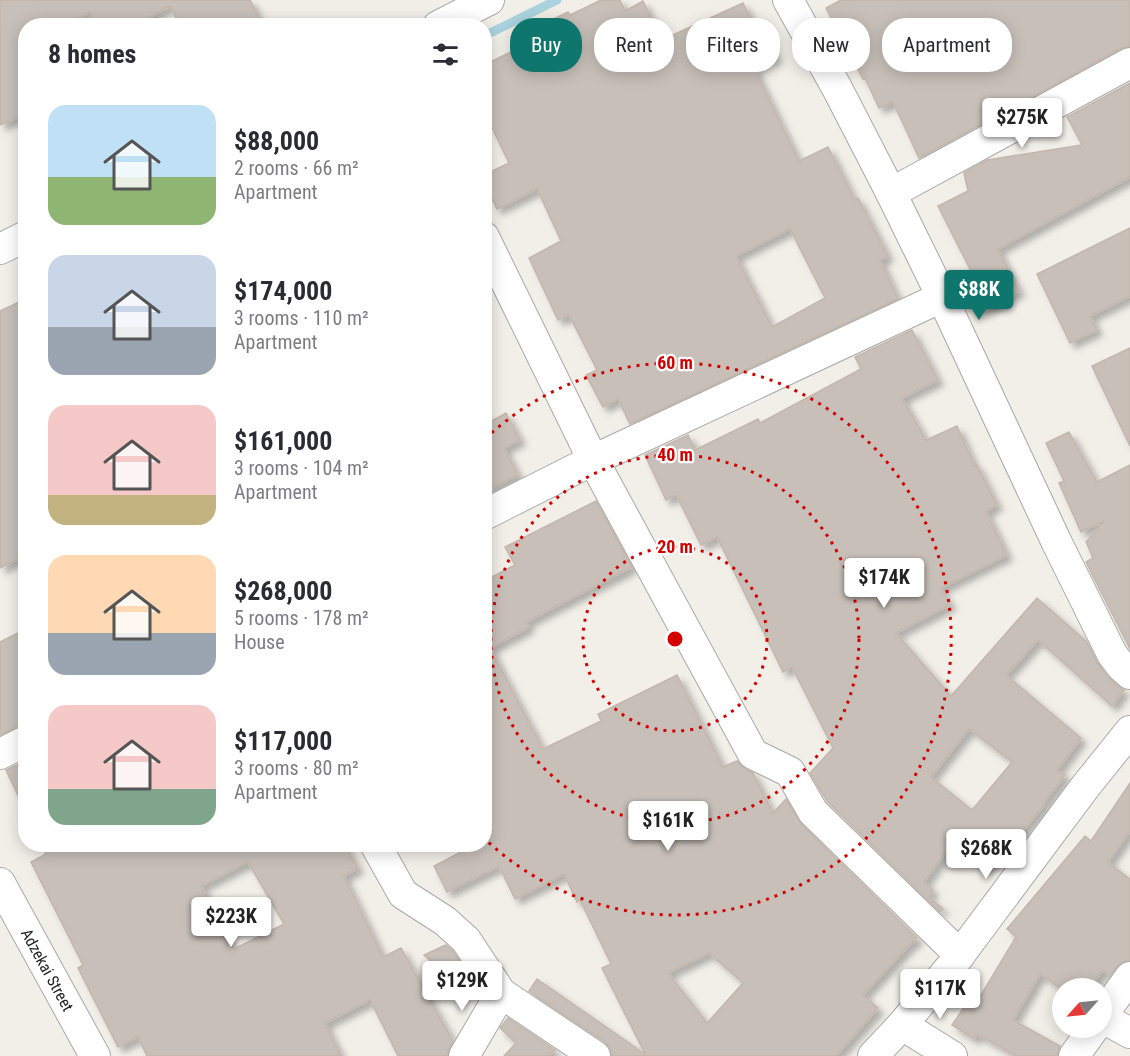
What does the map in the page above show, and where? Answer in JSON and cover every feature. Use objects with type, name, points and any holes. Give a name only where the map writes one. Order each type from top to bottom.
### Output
[{"type":"street","points":[[454,18],[489,0]]},
{"type":"street","points":[[788,0],[891,193],[1107,644],[1120,666],[1130,674]]},
{"type":"street","points":[[891,193],[1130,63]]},
{"type":"street","points":[[0,249],[18,240]]},
{"type":"street","points":[[492,253],[593,460],[753,754],[790,772],[813,812],[960,955]]},
{"type":"street","points":[[492,511],[593,460],[942,297]]},
{"type":"street","points":[[873,1056],[903,1024],[960,955],[1130,731]]},
{"type":"street","points":[[0,754],[18,745]]},
{"type":"street","points":[[379,852],[403,894],[446,921],[466,939],[501,993],[595,1056]]},
{"type":"street","name":"Adzekai Street","points":[[0,883],[95,1056]]},
{"type":"street","points":[[1112,1002],[1130,977]]},
{"type":"street","points":[[464,1056],[501,993]]},
{"type":"street","points":[[1112,1023],[1130,1033]]},
{"type":"street","points":[[903,1024],[952,1056]]},
{"type":"street","points":[[1074,1056],[1087,1038]]},
{"type":"building","points":[[0,0],[250,0],[259,18],[176,18],[170,6],[148,18],[93,18],[90,12],[78,18],[18,18],[18,117],[0,125]]},
{"type":"building","points":[[601,0],[620,0],[625,11],[643,1],[651,18],[594,18],[594,72],[674,72],[674,35],[686,29],[686,72],[756,72],[799,161],[828,147],[855,200],[858,198],[888,256],[880,260],[898,299],[630,424],[618,399],[603,407],[586,375],[597,370],[569,315],[558,320],[529,258],[561,241],[537,189],[497,209],[492,199],[492,171],[509,163],[492,128],[492,61],[510,52],[510,72],[582,72],[582,18],[556,18],[568,12],[570,15]],"holes":[[[790,229],[825,298],[772,327],[736,256]]]},
{"type":"building","points":[[841,0],[1130,0],[1130,46],[1122,48],[919,158],[893,102],[879,108],[865,78],[863,79],[859,72],[870,72],[870,18],[831,18],[826,8]]},
{"type":"building","points":[[743,3],[750,18],[710,18]]},
{"type":"building","points":[[1130,83],[1130,177],[998,249],[1019,291],[981,313],[961,276],[971,271],[938,206],[968,191],[964,173],[987,160],[1082,145],[1067,117]]},
{"type":"building","points":[[1130,228],[1130,296],[1090,316],[1097,330],[1070,343],[1037,274]]},
{"type":"building","points":[[18,303],[18,559],[0,568],[0,311]]},
{"type":"building","points":[[912,330],[938,380],[902,398],[926,440],[957,426],[975,466],[977,465],[997,505],[986,511],[1007,555],[941,588],[950,605],[896,633],[951,696],[1037,598],[1086,641],[1107,676],[1124,690],[1112,706],[1038,640],[1006,675],[1081,738],[1057,770],[1065,775],[1044,805],[1010,846],[1007,843],[987,869],[953,842],[924,882],[933,890],[928,896],[943,909],[940,912],[827,801],[810,773],[833,748],[792,667],[783,672],[717,537],[701,545],[676,495],[666,500],[645,455],[688,435],[695,450],[758,419],[760,423],[861,369],[855,357]],"holes":[[[969,729],[1012,762],[972,810],[931,777]]]},
{"type":"building","points":[[1130,348],[1130,446],[1092,366]]},
{"type":"building","points":[[506,413],[520,440],[504,448],[518,475],[492,487],[492,421]]},
{"type":"building","points":[[1069,432],[1097,482],[1130,465],[1130,649],[1086,562],[1093,558],[1086,542],[1104,521],[1081,532],[1059,483],[1064,481],[1046,443]]},
{"type":"building","points":[[596,501],[632,567],[526,622],[529,627],[492,647],[492,577],[515,565],[505,547]]},
{"type":"building","points":[[18,633],[18,726],[0,735],[0,642]]},
{"type":"building","points":[[492,652],[543,749],[601,721],[598,714],[677,675],[723,767],[737,761],[753,773],[773,813],[786,799],[801,824],[917,938],[863,995],[878,1008],[836,1056],[612,1056],[605,1042],[529,991],[537,979],[645,1054],[602,968],[611,964],[580,900],[577,902],[564,874],[515,899],[499,866],[447,892],[434,866],[461,852],[492,852]],"holes":[[[709,953],[743,983],[707,1023],[668,973]]]},
{"type":"building","points":[[18,765],[18,795],[6,770]]},
{"type":"building","points":[[1130,783],[1130,831],[1108,862],[1130,879],[1130,960],[1122,962],[1110,975],[1103,970],[1097,978],[1052,978],[1052,982],[1040,974],[1013,1020],[1060,1046],[1057,1056],[1016,1056],[977,1034],[974,1039],[952,1025],[975,991],[981,995],[1016,937],[1007,929],[1085,836],[1091,841]]},
{"type":"building","points":[[45,852],[349,852],[358,868],[344,876],[383,957],[401,948],[453,1041],[447,1056],[398,1056],[370,1000],[325,1023],[341,1056],[147,1056],[138,1037],[118,1047],[78,968],[83,965],[31,862],[46,854]],"holes":[[[248,862],[284,924],[234,949],[201,886]]]},
{"type":"building","points":[[446,945],[453,951],[463,967],[445,975],[424,955]]},
{"type":"building","points":[[508,1018],[555,1050],[549,1056],[504,1056],[516,1043],[500,1028]]},
{"type":"waterway","points":[[492,32],[557,0]]}]
